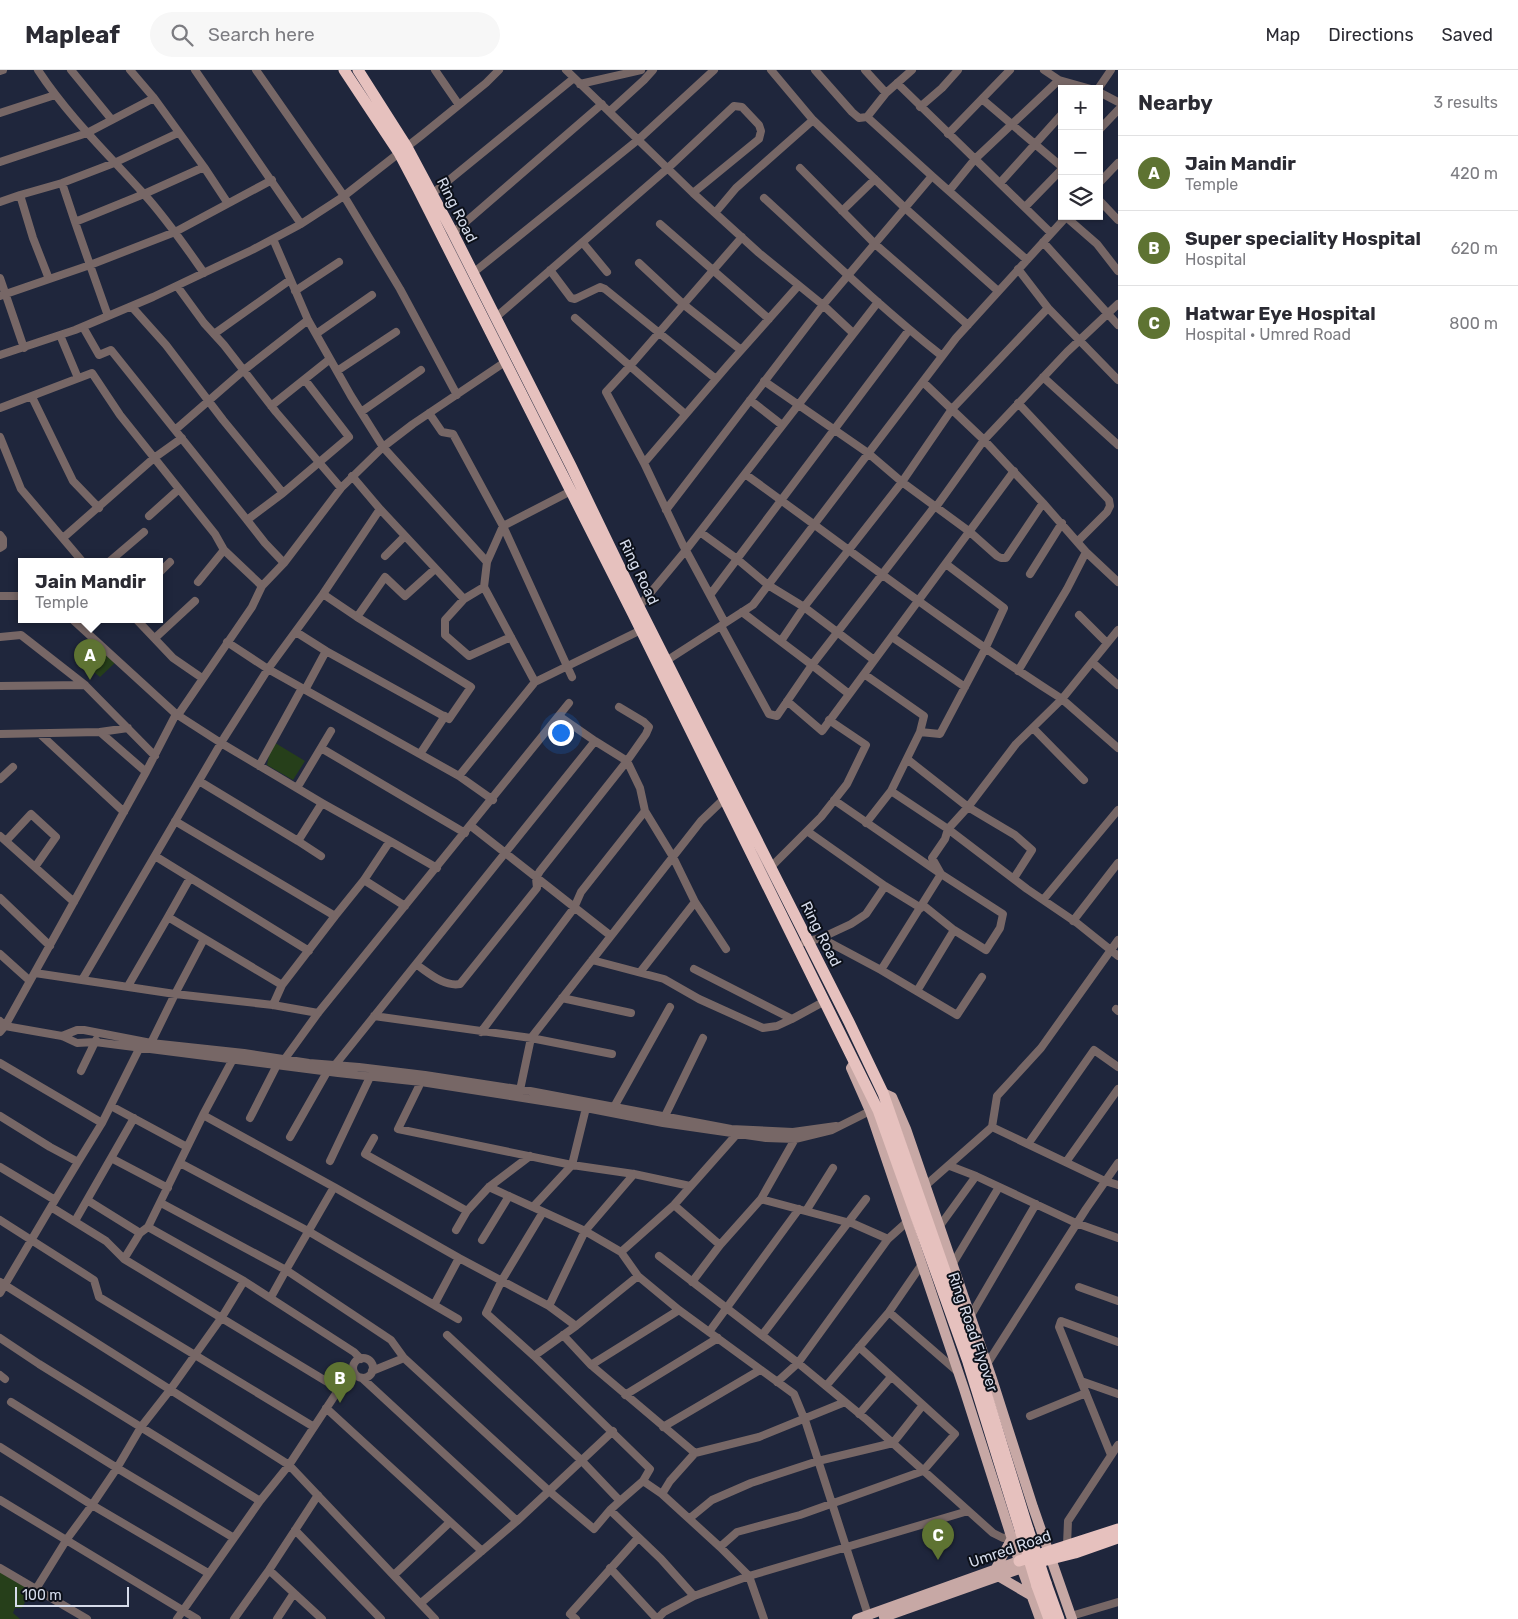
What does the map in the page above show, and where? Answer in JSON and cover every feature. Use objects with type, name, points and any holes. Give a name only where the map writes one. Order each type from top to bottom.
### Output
[{"type":"highway","name":"Ring Road","points":[[344,70],[403,150],[432,194],[453,233],[571,466],[636,610],[640,630],[724,799],[883,1093]]},
{"type":"highway","name":"Ring Road","points":[[358,70],[403,150],[505,362],[571,491],[666,661],[771,867],[825,1001],[855,1060]]},
{"type":"highway","name":"Ring Road Flyover","points":[[855,1060],[878,1110],[968,1362],[1018,1534],[1050,1619]]},
{"type":"highway","name":"Ring Road Flyover","points":[[883,1093],[976,1360],[1018,1534]]},
{"type":"highway","name":"Umred Road","points":[[1050,1555],[1067,1545],[1118,1529]]},
{"type":"highway","points":[[1020,1564],[1050,1555],[1075,1553],[1118,1538]]},
{"type":"highway","name":"Ring Road Flyover","points":[[1038,1589],[1059,1619]]},
{"type":"main road","points":[[855,1060],[851,1068],[870,1111],[958,1372],[1018,1534],[1020,1564],[1038,1589],[1040,1619]]},
{"type":"main road","points":[[883,1093],[892,1097],[906,1129],[1072,1618]]},
{"type":"main road","points":[[1018,1534],[996,1573],[1038,1589]]},
{"type":"main road","name":"Umred Road","points":[[857,1619],[871,1618],[1020,1564]]},
{"type":"street","points":[[38,70],[54,95],[144,194],[175,232],[204,273]]},
{"type":"street","points":[[70,70],[112,120]]},
{"type":"street","points":[[130,70],[154,98],[227,202]]},
{"type":"street","points":[[256,70],[344,196],[400,289],[457,394]]},
{"type":"street","points":[[434,70],[459,106]]},
{"type":"street","points":[[0,355],[83,327],[132,306],[204,273],[301,224],[344,196],[459,106],[499,70]]},
{"type":"street","points":[[566,70],[693,193],[853,333]]},
{"type":"street","points":[[432,194],[577,81],[641,70]]},
{"type":"street","points":[[610,111],[653,70]]},
{"type":"street","points":[[473,273],[639,139],[714,70]]},
{"type":"street","points":[[771,70],[813,120],[905,208],[998,291]]},
{"type":"street","points":[[815,70],[859,118],[867,117],[886,93],[912,70]]},
{"type":"street","points":[[865,70],[886,93]]},
{"type":"street","points":[[920,106],[942,88],[958,70]]},
{"type":"street","points":[[948,134],[1010,70]]},
{"type":"street","points":[[1044,70],[1059,80],[1077,85]]},
{"type":"street","points":[[1101,85],[1111,70]]},
{"type":"street","points":[[198,71],[301,224]]},
{"type":"street","points":[[949,191],[975,159],[1059,80]]},
{"type":"street","points":[[897,83],[1051,233]]},
{"type":"street","points":[[1103,93],[1118,102]]},
{"type":"street","points":[[0,113],[54,95]]},
{"type":"street","points":[[0,162],[87,133],[154,98]]},
{"type":"street","points":[[982,99],[1058,165]]},
{"type":"street","points":[[453,233],[602,104]]},
{"type":"street","points":[[495,318],[668,168],[734,106],[742,107],[751,116],[761,132],[759,139],[693,193]]},
{"type":"street","points":[[1103,126],[1118,110]]},
{"type":"street","points":[[867,117],[1027,260]]},
{"type":"street","points":[[1000,183],[1058,118]]},
{"type":"street","points":[[715,213],[736,188],[813,120]]},
{"type":"street","points":[[0,202],[62,183],[114,163],[178,133]]},
{"type":"street","points":[[1103,179],[1117,166]]},
{"type":"street","points":[[75,222],[204,167]]},
{"type":"street","points":[[800,168],[875,244],[968,325]]},
{"type":"street","points":[[1025,207],[1058,172]]},
{"type":"street","points":[[666,510],[822,305],[932,176]]},
{"type":"street","points":[[842,211],[875,179]]},
{"type":"street","points":[[3,295],[90,266],[175,232],[227,202],[272,180]]},
{"type":"street","points":[[62,183],[108,316]]},
{"type":"street","points":[[20,195],[33,238],[49,279]]},
{"type":"street","points":[[764,198],[847,275],[909,330],[942,356]]},
{"type":"street","points":[[1103,204],[1118,220]]},
{"type":"street","points":[[666,661],[753,605],[942,356],[998,291],[1064,220]]},
{"type":"street","points":[[1070,220],[1097,244],[1118,272]]},
{"type":"street","points":[[660,224],[769,319]]},
{"type":"street","points":[[742,237],[606,392],[644,463],[769,714],[778,716],[812,665],[984,440],[1079,340],[1118,304]]},
{"type":"street","points":[[273,238],[308,320],[383,448],[487,562]]},
{"type":"street","points":[[1043,242],[1118,325]]},
{"type":"street","points":[[582,243],[606,272]]},
{"type":"street","points":[[295,291],[340,262]]},
{"type":"street","points":[[638,263],[684,304],[741,350]]},
{"type":"street","points":[[1018,269],[1048,308],[1118,380]]},
{"type":"street","points":[[550,270],[571,298],[579,299],[600,287],[605,289],[716,379]]},
{"type":"street","points":[[0,278],[3,295],[24,348]]},
{"type":"street","points":[[214,334],[290,280]]},
{"type":"street","points":[[177,286],[271,406],[341,488]]},
{"type":"street","points":[[644,463],[798,286]]},
{"type":"street","points":[[316,334],[372,295]]},
{"type":"street","points":[[636,610],[686,550],[878,302]]},
{"type":"street","points":[[132,306],[166,345],[209,402],[283,493]]},
{"type":"street","points":[[781,641],[804,606],[902,482],[952,409],[1048,308]]},
{"type":"street","points":[[575,318],[685,414]]},
{"type":"street","points":[[175,430],[244,370],[308,320]]},
{"type":"street","points":[[83,327],[99,355],[111,350],[265,543],[284,563]]},
{"type":"street","points":[[710,595],[909,330]]},
{"type":"street","points":[[337,371],[396,332]]},
{"type":"street","points":[[60,335],[78,378]]},
{"type":"street","points":[[271,406],[330,359]]},
{"type":"street","points":[[505,362],[428,414],[383,448],[352,476],[284,563],[262,586],[252,607],[180,712],[176,714],[155,756],[35,973],[2,1026],[62,1036],[77,1043],[95,1042],[146,1045],[261,1060],[277,1065],[327,1072],[421,1082],[586,1108],[653,1122],[736,1135],[796,1135],[832,1130],[870,1111]]},
{"type":"street","points":[[361,412],[421,370]]},
{"type":"street","points":[[0,408],[92,373],[120,415],[215,534],[224,550],[262,586]]},
{"type":"street","points":[[1043,377],[1118,445]]},
{"type":"street","points":[[247,520],[283,493],[349,436],[304,380]]},
{"type":"street","points":[[764,382],[868,453],[902,482],[970,532],[997,556],[1006,558],[1043,503]]},
{"type":"street","points":[[923,382],[984,440],[1062,523],[1086,552],[1118,582]]},
{"type":"street","points":[[32,397],[73,481],[99,508]]},
{"type":"street","points":[[750,400],[782,425]]},
{"type":"street","points":[[1018,403],[1109,500],[1108,512],[1078,541]]},
{"type":"street","points":[[428,414],[442,432],[453,434],[504,526],[572,677]]},
{"type":"street","points":[[0,436],[2,447],[21,489],[80,558]]},
{"type":"street","points":[[63,538],[154,458],[182,438]]},
{"type":"street","points":[[787,701],[822,731],[1014,471]]},
{"type":"street","points":[[744,474],[918,602],[985,649],[1062,698],[1118,748]]},
{"type":"street","points":[[352,476],[380,510],[464,599]]},
{"type":"street","points":[[149,516],[179,489]]},
{"type":"street","points":[[535,682],[484,587],[487,562],[504,526],[571,491]]},
{"type":"street","points":[[82,980],[221,743],[268,669],[323,594],[380,510]]},
{"type":"street","points":[[1030,574],[1062,523]]},
{"type":"street","points":[[114,558],[144,532]]},
{"type":"street","points":[[700,532],[768,585],[804,606],[874,660]]},
{"type":"street","points":[[0,535],[3,539],[3,546],[0,548]]},
{"type":"street","points":[[385,556],[405,536]]},
{"type":"street","points":[[198,582],[224,550]]},
{"type":"street","points":[[1018,671],[1067,589],[1086,552]]},
{"type":"street","points":[[163,569],[170,562]]},
{"type":"street","points":[[920,732],[940,734],[985,649],[1004,608],[946,564]]},
{"type":"street","points":[[357,617],[385,577],[405,596],[436,568]]},
{"type":"street","points":[[484,587],[464,599],[445,620],[445,635],[469,656],[511,637]]},
{"type":"street","points":[[296,632],[326,651],[449,719],[472,687],[357,617],[323,594]]},
{"type":"street","points":[[0,596],[18,596]]},
{"type":"street","points":[[156,638],[195,601]]},
{"type":"street","points":[[742,612],[849,694]]},
{"type":"street","points":[[1078,614],[1107,643]]},
{"type":"street","points":[[76,623],[176,714],[259,766],[437,868]]},
{"type":"street","points":[[140,623],[173,658],[202,678]]},
{"type":"street","points":[[459,776],[535,682],[640,630]]},
{"type":"street","points":[[941,874],[932,858],[945,839],[948,829],[968,807],[1016,744],[1062,698],[1117,633]]},
{"type":"street","points":[[0,637],[21,635],[85,685],[155,756]]},
{"type":"street","points":[[892,636],[965,687]]},
{"type":"street","points":[[227,642],[268,669],[459,776],[493,800]]},
{"type":"street","points":[[259,766],[326,651]]},
{"type":"street","points":[[1092,662],[1118,684]]},
{"type":"street","points":[[864,674],[924,716],[920,732],[891,791],[866,822]]},
{"type":"street","points":[[0,686],[85,685]]},
{"type":"street","points":[[284,1060],[318,1013],[493,800],[569,703]]},
{"type":"street","points":[[417,965],[445,983],[460,984],[537,888],[536,878],[646,734],[649,727],[644,722],[619,707]]},
{"type":"street","points":[[420,754],[445,716]]},
{"type":"street","points":[[559,716],[627,761],[640,788],[645,811],[673,857],[695,902],[726,949]]},
{"type":"street","points":[[771,867],[807,830],[847,784],[866,745],[829,720]]},
{"type":"street","points":[[0,734],[100,732],[128,728]]},
{"type":"street","points":[[1033,728],[1084,780]]},
{"type":"street","points":[[297,788],[331,731]]},
{"type":"street","points":[[100,732],[146,772]]},
{"type":"street","points":[[40,734],[124,812]]},
{"type":"street","points":[[335,1065],[596,741]]},
{"type":"street","points":[[321,748],[465,833]]},
{"type":"street","points":[[907,759],[968,807],[1015,835],[1032,850],[1014,878]]},
{"type":"street","points":[[0,779],[13,766]]},
{"type":"street","points":[[199,781],[321,856]]},
{"type":"street","points":[[891,791],[948,829],[1115,953]]},
{"type":"street","points":[[520,1090],[531,1038],[701,821],[724,799]]},
{"type":"street","points":[[807,830],[885,886],[922,906],[954,930],[986,950],[1000,928],[1003,914],[941,874],[834,800]]},
{"type":"street","points":[[298,841],[322,803]]},
{"type":"street","points":[[1043,900],[1118,810]]},
{"type":"street","points":[[482,1032],[574,908],[582,892],[645,811]]},
{"type":"street","points":[[35,867],[56,837],[31,814],[3,838],[35,867],[74,902]]},
{"type":"street","points":[[175,821],[335,916]]},
{"type":"street","points":[[471,826],[611,936]]},
{"type":"street","points":[[273,1005],[282,985],[364,880],[390,841]]},
{"type":"street","points":[[155,856],[309,951]]},
{"type":"street","points":[[1073,921],[1118,863]]},
{"type":"street","points":[[881,970],[941,874]]},
{"type":"street","points":[[128,986],[190,878]]},
{"type":"street","points":[[364,880],[405,906]]},
{"type":"street","points":[[802,944],[821,938],[851,924],[866,914],[885,886]]},
{"type":"street","points":[[0,898],[50,946]]},
{"type":"street","points":[[640,972],[695,902]]},
{"type":"street","points":[[168,916],[282,985]]},
{"type":"street","points":[[917,991],[954,930]]},
{"type":"street","points":[[821,938],[881,970],[957,1015],[982,977]]},
{"type":"street","points":[[0,1293],[3,1283],[32,1240],[102,1123],[204,939]]},
{"type":"street","points":[[925,1186],[950,1166],[992,1127],[997,1096],[1041,1048],[1115,953],[1118,940]]},
{"type":"street","points":[[0,954],[30,981]]},
{"type":"street","points":[[592,960],[664,979],[699,998],[763,1028],[777,1026],[825,1001]]},
{"type":"street","points":[[694,969],[792,1018]]},
{"type":"street","points":[[35,973],[174,994],[273,1005],[318,1013]]},
{"type":"street","points":[[562,998],[631,1013]]},
{"type":"street","points":[[614,1107],[670,1007]]},
{"type":"street","points":[[374,1016],[531,1038],[612,1054]]},
{"type":"street","points":[[62,1036],[77,1030],[98,1033],[146,1045],[233,1060],[284,1060],[359,1066],[424,1075],[520,1090],[767,1135]]},
{"type":"street","points":[[81,1071],[98,1033]]},
{"type":"street","points":[[665,1116],[703,1038]]},
{"type":"street","points":[[1028,1144],[1094,1050],[1118,1067]]},
{"type":"street","points":[[124,1259],[140,1233],[148,1227],[203,1114],[233,1060]]},
{"type":"street","points":[[0,1063],[102,1123]]},
{"type":"street","points":[[250,1118],[277,1065]]},
{"type":"street","points":[[290,1137],[327,1072]]},
{"type":"street","points":[[330,1161],[370,1077]]},
{"type":"street","points":[[421,1082],[398,1129],[572,1165],[634,1174],[690,1186]]},
{"type":"street","points":[[1066,1162],[1118,1089]]},
{"type":"street","points":[[111,1106],[187,1148]]},
{"type":"street","points":[[533,1207],[572,1165],[586,1108]]},
{"type":"street","points":[[203,1114],[459,1258],[549,1306],[576,1326]]},
{"type":"street","points":[[0,1116],[78,1162]]},
{"type":"street","points":[[74,1221],[134,1118]]},
{"type":"street","points":[[992,1127],[1105,1181],[1118,1185]]},
{"type":"street","points":[[621,1252],[674,1205],[736,1135]]},
{"type":"street","points":[[692,1282],[720,1245],[761,1199],[796,1135]]},
{"type":"street","points":[[374,1138],[365,1154],[467,1211]]},
{"type":"street","points":[[456,1230],[467,1211],[490,1187],[530,1156]]},
{"type":"street","points":[[111,1158],[168,1188]]},
{"type":"street","points":[[180,1163],[308,1231],[458,1319]]},
{"type":"street","points":[[987,1364],[1076,1223],[1118,1163]]},
{"type":"street","points":[[950,1166],[976,1176],[1076,1223],[1118,1238]]},
{"type":"street","points":[[0,1167],[55,1200]]},
{"type":"street","points":[[709,1332],[833,1168]]},
{"type":"street","points":[[549,1306],[585,1231],[634,1174]]},
{"type":"street","points":[[939,1226],[976,1176]]},
{"type":"street","points":[[271,1297],[334,1186]]},
{"type":"street","points":[[490,1187],[585,1231],[621,1252],[638,1276],[679,1310],[794,1394],[805,1420],[846,1548],[871,1618]]},
{"type":"street","points":[[952,1265],[999,1187]]},
{"type":"street","points":[[482,1240],[509,1196]]},
{"type":"street","points":[[761,1199],[848,1222],[888,1239]]},
{"type":"street","points":[[763,1334],[866,1199]]},
{"type":"street","points":[[87,1200],[140,1233]]},
{"type":"street","points":[[161,1203],[286,1270],[391,1340],[404,1358],[549,1491],[594,1529],[610,1510],[643,1481],[650,1468],[534,1356],[486,1313],[502,1280],[543,1212]]},
{"type":"street","points":[[970,1318],[1036,1204]]},
{"type":"street","points":[[674,1205],[720,1245]]},
{"type":"street","points":[[51,1207],[106,1241],[124,1259],[338,1389]]},
{"type":"street","points":[[0,1220],[94,1280],[99,1297],[314,1427]]},
{"type":"street","points":[[777,1382],[798,1363],[888,1239],[908,1221]]},
{"type":"street","points":[[148,1227],[271,1297],[354,1352],[361,1359],[370,1362],[372,1371]]},
{"type":"street","points":[[659,1256],[763,1334],[826,1386],[893,1443],[968,1512],[999,1537],[1042,1532]]},
{"type":"street","points":[[434,1305],[459,1258]]},
{"type":"street","points":[[826,1386],[889,1312],[922,1264]]},
{"type":"street","points":[[534,1356],[576,1326],[638,1276]]},
{"type":"street","points":[[36,1589],[141,1427],[222,1317],[244,1280]]},
{"type":"street","points":[[3,1283],[289,1465],[435,1619]]},
{"type":"street","points":[[1079,1287],[1118,1301]]},
{"type":"street","points":[[591,1365],[679,1310]]},
{"type":"street","points":[[889,1312],[958,1372]]},
{"type":"street","points":[[1110,1455],[1059,1327],[1061,1321],[1118,1342]]},
{"type":"street","points":[[447,1335],[581,1460],[620,1501]]},
{"type":"street","points":[[563,1335],[591,1365],[695,1453]]},
{"type":"street","points":[[0,1338],[260,1501]]},
{"type":"street","points":[[625,1395],[718,1338]]},
{"type":"street","points":[[720,1547],[736,1532],[800,1515],[923,1471],[955,1434],[859,1347]]},
{"type":"street","points":[[362,1378],[368,1376],[372,1371],[404,1358]]},
{"type":"street","points":[[177,1619],[208,1572],[289,1465],[338,1389],[353,1371],[356,1362],[361,1359]]},
{"type":"street","points":[[663,1427],[760,1370]]},
{"type":"street","points":[[353,1371],[356,1376],[362,1378],[517,1521]]},
{"type":"street","points":[[859,1414],[891,1377]]},
{"type":"street","points":[[1081,1381],[1118,1394]]},
{"type":"street","points":[[1030,1416],[1086,1393]]},
{"type":"street","points":[[11,1402],[116,1468],[234,1538]]},
{"type":"street","points":[[662,1494],[670,1481],[695,1453],[759,1437],[805,1420],[845,1402]]},
{"type":"street","points":[[690,1518],[712,1500],[751,1483],[818,1461],[893,1443],[923,1405]]},
{"type":"street","points":[[326,1408],[482,1551]]},
{"type":"street","points":[[421,1603],[517,1521],[613,1431]]},
{"type":"street","points":[[1067,1545],[1068,1521],[1118,1445]]},
{"type":"street","points":[[0,1447],[92,1505],[208,1572]]},
{"type":"street","points":[[643,1481],[662,1494],[690,1518],[749,1576],[764,1619]]},
{"type":"street","points":[[234,1619],[318,1495]]},
{"type":"street","points":[[0,1500],[197,1619]]},
{"type":"street","points":[[610,1510],[661,1559],[694,1596]]},
{"type":"street","points":[[610,1568],[657,1619],[664,1612],[694,1596],[749,1576],[968,1512]]},
{"type":"street","points":[[394,1575],[450,1522]]},
{"type":"street","points":[[294,1530],[381,1619]]},
{"type":"street","points":[[576,1619],[570,1614],[638,1538]]},
{"type":"street","points":[[0,1568],[87,1619]]},
{"type":"street","points":[[269,1570],[322,1619]]},
{"type":"street","points":[[277,1619],[294,1593]]},
{"type":"street","points":[[1072,1618],[1118,1602]]},
{"type":"street","points":[[1110,1605],[1118,1612]]},
{"type":"green space","points":[[108,651],[118,660],[100,677],[90,669]]},
{"type":"green space","points":[[272,741],[305,761],[293,780],[267,765]]},
{"type":"green space","points":[[0,1565],[36,1589],[29,1601],[26,1600],[22,1608],[15,1608],[13,1613],[20,1619],[0,1619]]},
{"type":"place","name":"Jain Mandir","points":[[90,680]]},
{"type":"place","name":"Super speciality Hospital","points":[[340,1403]]},
{"type":"place","name":"Hatwar Eye Hospital","points":[[938,1560]]}]
